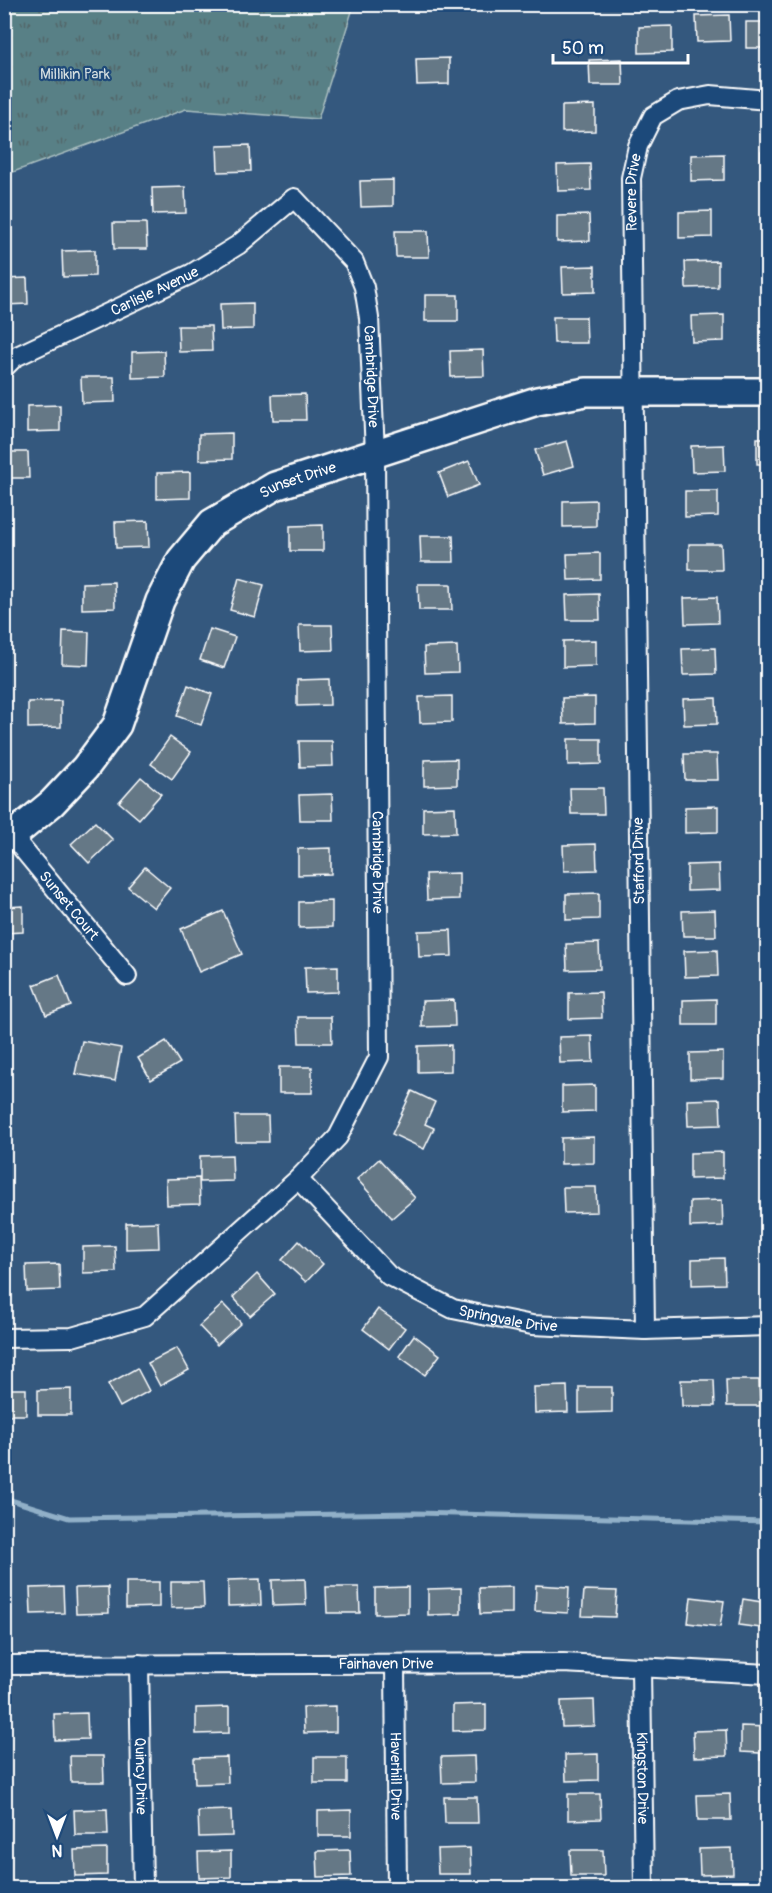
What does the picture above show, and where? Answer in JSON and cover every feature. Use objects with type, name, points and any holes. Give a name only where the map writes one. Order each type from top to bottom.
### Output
[{"type":"street","name":"Revere Drive","points":[[633,392],[631,178],[638,146],[653,116],[678,101],[710,95],[768,100]]},
{"type":"street","name":"Carlisle Avenue","points":[[4,368],[15,357],[191,274],[238,245],[294,198]]},
{"type":"street","name":"Cambridge Drive","points":[[4,1338],[72,1337],[146,1316],[298,1179],[338,1137],[379,1057],[375,453],[369,318],[363,287],[354,262],[294,198]]},
{"type":"street","name":"Sunset Drive","points":[[8,837],[52,802],[85,768],[117,725],[160,601],[181,560],[212,523],[275,486],[537,401],[586,392],[768,392]]},
{"type":"street","name":"Stafford Drive","points":[[633,392],[645,1330]]},
{"type":"street","name":"Sunset Court","points":[[8,837],[127,976]]},
{"type":"street","name":"Springvale Drive","points":[[298,1179],[389,1276],[453,1309],[532,1325],[645,1330],[768,1326]]},
{"type":"street","name":"Fairhaven Drive","points":[[4,1665],[562,1663],[768,1674]]},
{"type":"street","name":"Quincy Drive","points":[[139,1664],[143,1888]]},
{"type":"street","name":"Haverhill Drive","points":[[396,1665],[397,1888]]},
{"type":"street","name":"Kingston Drive","points":[[641,1668],[644,1888]]},
{"type":"green space","name":"Millikin Park","points":[[5,4],[354,5],[318,119],[186,109],[5,175]]},
{"type":"building","points":[[729,15],[730,41],[697,42],[696,16]]},
{"type":"building","points":[[746,22],[768,22],[768,48],[746,48]]},
{"type":"building","points":[[672,26],[672,52],[639,53],[639,27]]},
{"type":"building","points":[[449,58],[449,84],[417,85],[416,59]]},
{"type":"building","points":[[622,59],[623,85],[590,85],[589,60]]},
{"type":"building","points":[[595,105],[595,131],[562,132],[562,106]]},
{"type":"building","points":[[250,145],[251,171],[218,172],[217,146]]},
{"type":"building","points":[[761,151],[768,151],[768,177],[761,177]]},
{"type":"building","points":[[724,154],[724,180],[691,181],[691,155]]},
{"type":"building","points":[[590,164],[591,190],[558,191],[557,165]]},
{"type":"building","points":[[393,180],[393,206],[361,207],[360,181]]},
{"type":"building","points":[[185,187],[186,213],[153,214],[152,188]]},
{"type":"building","points":[[712,211],[712,237],[679,238],[679,212]]},
{"type":"building","points":[[589,215],[590,241],[557,242],[557,216]]},
{"type":"building","points":[[113,223],[146,223],[147,249],[114,249]]},
{"type":"building","points":[[395,231],[428,231],[429,257],[396,257]]},
{"type":"building","points":[[95,250],[95,276],[63,277],[62,251]]},
{"type":"building","points":[[718,261],[718,287],[686,288],[685,262]]},
{"type":"building","points":[[595,266],[595,292],[563,293],[562,267]]},
{"type":"building","points":[[27,278],[28,304],[4,305],[4,279]]},
{"type":"building","points":[[425,295],[458,295],[458,321],[425,321]]},
{"type":"building","points":[[253,303],[253,329],[221,330],[220,304]]},
{"type":"building","points":[[724,315],[724,341],[692,342],[691,316]]},
{"type":"building","points":[[553,317],[586,317],[587,343],[554,343]]},
{"type":"building","points":[[178,326],[211,326],[212,351],[179,352]]},
{"type":"building","points":[[483,350],[484,376],[451,377],[450,351]]},
{"type":"building","points":[[164,351],[165,377],[132,378],[132,352]]},
{"type":"building","points":[[81,377],[114,377],[115,402],[82,403]]},
{"type":"building","points":[[305,394],[306,420],[273,420],[272,395]]},
{"type":"building","points":[[60,405],[60,431],[27,432],[27,406]]},
{"type":"building","points":[[232,433],[232,459],[199,460],[199,434]]},
{"type":"building","points":[[757,438],[768,438],[768,464],[757,464]]},
{"type":"building","points":[[567,441],[574,466],[543,475],[535,450]]},
{"type":"building","points":[[724,445],[725,471],[692,472],[691,446]]},
{"type":"building","points":[[4,452],[28,452],[29,478],[4,478]]},
{"type":"building","points":[[469,461],[479,485],[448,497],[439,473]]},
{"type":"building","points":[[190,472],[190,498],[157,499],[157,473]]},
{"type":"building","points":[[685,491],[718,491],[718,516],[685,517]]},
{"type":"building","points":[[596,500],[596,526],[563,527],[563,501]]},
{"type":"building","points":[[148,521],[149,547],[116,548],[115,522]]},
{"type":"building","points":[[323,525],[323,551],[290,551],[290,526]]},
{"type":"building","points":[[420,536],[453,536],[454,562],[421,562]]},
{"type":"building","points":[[689,544],[721,544],[722,570],[689,570]]},
{"type":"building","points":[[600,553],[600,579],[568,580],[567,554]]},
{"type":"building","points":[[239,578],[264,585],[255,617],[230,610]]},
{"type":"building","points":[[114,582],[115,608],[82,609],[82,583]]},
{"type":"building","points":[[418,584],[451,584],[452,610],[419,610]]},
{"type":"building","points":[[599,594],[600,620],[567,620],[566,595]]},
{"type":"building","points":[[717,597],[718,623],[685,624],[684,598]]},
{"type":"building","points":[[299,625],[332,625],[333,650],[300,651]]},
{"type":"building","points":[[210,629],[235,637],[224,668],[200,660]]},
{"type":"building","points":[[63,631],[89,632],[88,665],[62,664]]},
{"type":"building","points":[[596,640],[596,666],[563,667],[563,641]]},
{"type":"building","points":[[457,646],[458,672],[425,673],[424,647]]},
{"type":"building","points":[[715,648],[716,674],[683,675],[682,649]]},
{"type":"building","points":[[329,679],[330,705],[297,706],[297,680]]},
{"type":"building","points":[[188,685],[212,694],[201,725],[177,716]]},
{"type":"building","points":[[452,696],[452,722],[420,723],[419,697]]},
{"type":"building","points":[[595,697],[595,723],[563,724],[562,698]]},
{"type":"building","points":[[716,698],[717,724],[684,725],[683,699]]},
{"type":"building","points":[[61,701],[61,727],[28,728],[28,702]]},
{"type":"building","points":[[170,737],[191,752],[172,779],[151,764]]},
{"type":"building","points":[[568,739],[601,739],[601,764],[568,765]]},
{"type":"building","points":[[299,741],[332,741],[333,766],[300,767]]},
{"type":"building","points":[[684,754],[717,754],[718,780],[685,780]]},
{"type":"building","points":[[457,759],[457,785],[424,786],[424,760]]},
{"type":"building","points":[[141,777],[161,794],[139,819],[119,802]]},
{"type":"building","points":[[570,788],[603,788],[604,814],[571,814]]},
{"type":"building","points":[[332,794],[333,820],[300,820],[299,795]]},
{"type":"building","points":[[718,806],[718,832],[685,833],[685,807]]},
{"type":"building","points":[[455,807],[456,833],[423,834],[423,808]]},
{"type":"building","points":[[95,822],[113,840],[89,863],[71,844]]},
{"type":"building","points":[[596,844],[597,870],[564,871],[563,845]]},
{"type":"building","points":[[331,848],[331,874],[298,875],[298,849]]},
{"type":"building","points":[[719,864],[720,890],[687,891],[687,865]]},
{"type":"building","points":[[145,867],[170,888],[154,908],[128,887]]},
{"type":"building","points":[[459,873],[459,899],[427,900],[426,874]]},
{"type":"building","points":[[599,893],[599,919],[566,920],[566,894]]},
{"type":"building","points":[[332,901],[332,927],[299,928],[299,902]]},
{"type":"building","points":[[23,906],[23,932],[4,933],[4,907]]},
{"type":"building","points":[[715,910],[716,936],[683,936],[682,911]]},
{"type":"building","points":[[223,911],[242,954],[199,972],[181,929]]},
{"type":"building","points":[[451,930],[452,956],[419,957],[418,931]]},
{"type":"building","points":[[599,943],[600,969],[567,970],[566,944]]},
{"type":"building","points":[[717,950],[718,976],[685,977],[684,951]]},
{"type":"building","points":[[338,966],[338,992],[306,993],[305,967]]},
{"type":"building","points":[[59,975],[71,1006],[46,1015],[34,985]]},
{"type":"building","points":[[601,992],[602,1018],[569,1019],[569,993]]},
{"type":"building","points":[[716,999],[716,1025],[683,1025],[683,1000]]},
{"type":"building","points":[[454,1000],[455,1026],[422,1027],[422,1001]]},
{"type":"building","points":[[298,1017],[331,1017],[332,1043],[299,1043]]},
{"type":"building","points":[[592,1036],[593,1062],[560,1063],[559,1037]]},
{"type":"building","points":[[82,1041],[121,1048],[115,1081],[75,1074]]},
{"type":"building","points":[[166,1041],[180,1063],[151,1080],[138,1058]]},
{"type":"building","points":[[451,1045],[451,1071],[418,1072],[418,1046]]},
{"type":"building","points":[[723,1052],[723,1078],[690,1079],[690,1053]]},
{"type":"building","points":[[279,1067],[312,1067],[312,1093],[279,1093]]},
{"type":"building","points":[[595,1085],[595,1111],[562,1112],[562,1086]]},
{"type":"building","points":[[412,1091],[435,1102],[425,1124],[434,1128],[424,1149],[392,1134]]},
{"type":"building","points":[[720,1099],[721,1125],[688,1126],[687,1100]]},
{"type":"building","points":[[235,1116],[268,1116],[269,1142],[236,1142]]},
{"type":"building","points":[[594,1137],[594,1163],[561,1164],[561,1138]]},
{"type":"building","points":[[723,1152],[723,1178],[690,1179],[690,1153]]},
{"type":"building","points":[[232,1155],[233,1181],[200,1182],[200,1156]]},
{"type":"building","points":[[379,1159],[415,1198],[392,1218],[357,1179]]},
{"type":"building","points":[[199,1178],[200,1204],[167,1205],[166,1179]]},
{"type":"building","points":[[563,1187],[596,1187],[597,1212],[564,1213]]},
{"type":"building","points":[[722,1200],[723,1226],[690,1227],[690,1201]]},
{"type":"building","points":[[158,1222],[159,1248],[126,1249],[126,1223]]},
{"type":"building","points":[[299,1241],[323,1264],[306,1282],[282,1260]]},
{"type":"building","points":[[115,1246],[116,1272],[83,1273],[83,1247]]},
{"type":"building","points":[[724,1258],[725,1284],[692,1285],[692,1259]]},
{"type":"building","points":[[59,1264],[60,1290],[27,1291],[26,1265]]},
{"type":"building","points":[[257,1274],[275,1294],[250,1316],[233,1297]]},
{"type":"building","points":[[223,1304],[241,1323],[217,1345],[199,1326]]},
{"type":"building","points":[[378,1309],[405,1328],[389,1349],[363,1329]]},
{"type":"building","points":[[414,1335],[440,1355],[425,1375],[399,1356]]},
{"type":"building","points":[[177,1348],[189,1370],[160,1386],[148,1363]]},
{"type":"building","points":[[137,1368],[149,1391],[120,1407],[108,1384]]},
{"type":"building","points":[[681,1380],[714,1380],[715,1406],[682,1406]]},
{"type":"building","points":[[726,1380],[759,1380],[760,1406],[727,1406]]},
{"type":"building","points":[[567,1386],[568,1412],[535,1413],[534,1387]]},
{"type":"building","points":[[579,1387],[612,1387],[612,1412],[579,1413]]},
{"type":"building","points":[[4,1389],[26,1389],[26,1415],[4,1415]]},
{"type":"building","points":[[71,1389],[71,1415],[38,1415],[38,1390]]},
{"type":"building","points":[[260,1579],[261,1605],[228,1606],[228,1580]]},
{"type":"building","points":[[305,1579],[306,1605],[273,1606],[272,1580]]},
{"type":"building","points":[[126,1582],[159,1582],[159,1607],[126,1608]]},
{"type":"building","points":[[171,1582],[203,1582],[204,1607],[171,1608]]},
{"type":"building","points":[[536,1585],[569,1587],[568,1613],[535,1611]]},
{"type":"building","points":[[63,1587],[64,1613],[31,1614],[30,1588]]},
{"type":"building","points":[[108,1587],[109,1613],[76,1614],[75,1588]]},
{"type":"building","points":[[326,1587],[359,1587],[360,1613],[327,1613]]},
{"type":"building","points":[[408,1587],[408,1613],[375,1614],[375,1588]]},
{"type":"building","points":[[512,1587],[512,1613],[480,1614],[479,1588]]},
{"type":"building","points":[[461,1588],[461,1614],[428,1615],[428,1589]]},
{"type":"building","points":[[584,1590],[617,1591],[615,1617],[582,1616]]},
{"type":"building","points":[[691,1597],[724,1601],[720,1627],[688,1623]]},
{"type":"building","points":[[743,1599],[768,1603],[768,1629],[739,1625]]},
{"type":"building","points":[[594,1700],[595,1726],[562,1727],[561,1701]]},
{"type":"building","points":[[486,1704],[486,1730],[453,1731],[453,1705]]},
{"type":"building","points":[[336,1706],[336,1732],[304,1733],[303,1707]]},
{"type":"building","points":[[229,1707],[229,1733],[196,1734],[196,1708]]},
{"type":"building","points":[[87,1713],[88,1739],[55,1740],[54,1714]]},
{"type":"building","points":[[741,1726],[768,1727],[768,1760],[760,1760],[760,1753],[741,1752]]},
{"type":"building","points":[[726,1730],[727,1756],[694,1757],[693,1731]]},
{"type":"building","points":[[598,1754],[598,1780],[566,1781],[565,1755]]},
{"type":"building","points":[[70,1756],[103,1756],[104,1782],[71,1782]]},
{"type":"building","points":[[474,1756],[475,1782],[442,1783],[441,1757]]},
{"type":"building","points":[[227,1757],[228,1783],[195,1784],[194,1758]]},
{"type":"building","points":[[314,1757],[347,1757],[347,1783],[314,1783]]},
{"type":"building","points":[[568,1794],[600,1794],[601,1819],[568,1820]]},
{"type":"building","points":[[730,1794],[731,1820],[698,1820],[697,1795]]},
{"type":"building","points":[[444,1797],[477,1797],[478,1823],[445,1823]]},
{"type":"building","points":[[107,1809],[108,1835],[75,1835],[74,1810]]},
{"type":"building","points":[[231,1810],[232,1836],[199,1837],[198,1811]]},
{"type":"building","points":[[351,1810],[351,1836],[318,1836],[318,1811]]},
{"type":"building","points":[[470,1848],[471,1874],[438,1874],[437,1849]]},
{"type":"building","points":[[732,1848],[733,1874],[700,1875],[699,1849]]},
{"type":"building","points":[[107,1849],[107,1875],[75,1876],[74,1850]]},
{"type":"building","points":[[350,1850],[351,1876],[318,1877],[317,1851]]},
{"type":"building","points":[[570,1850],[603,1850],[604,1876],[571,1876]]},
{"type":"building","points":[[231,1851],[231,1877],[199,1878],[198,1852]]},
{"type":"waterway","points":[[4,1498],[69,1518],[415,1513],[768,1522]]}]
